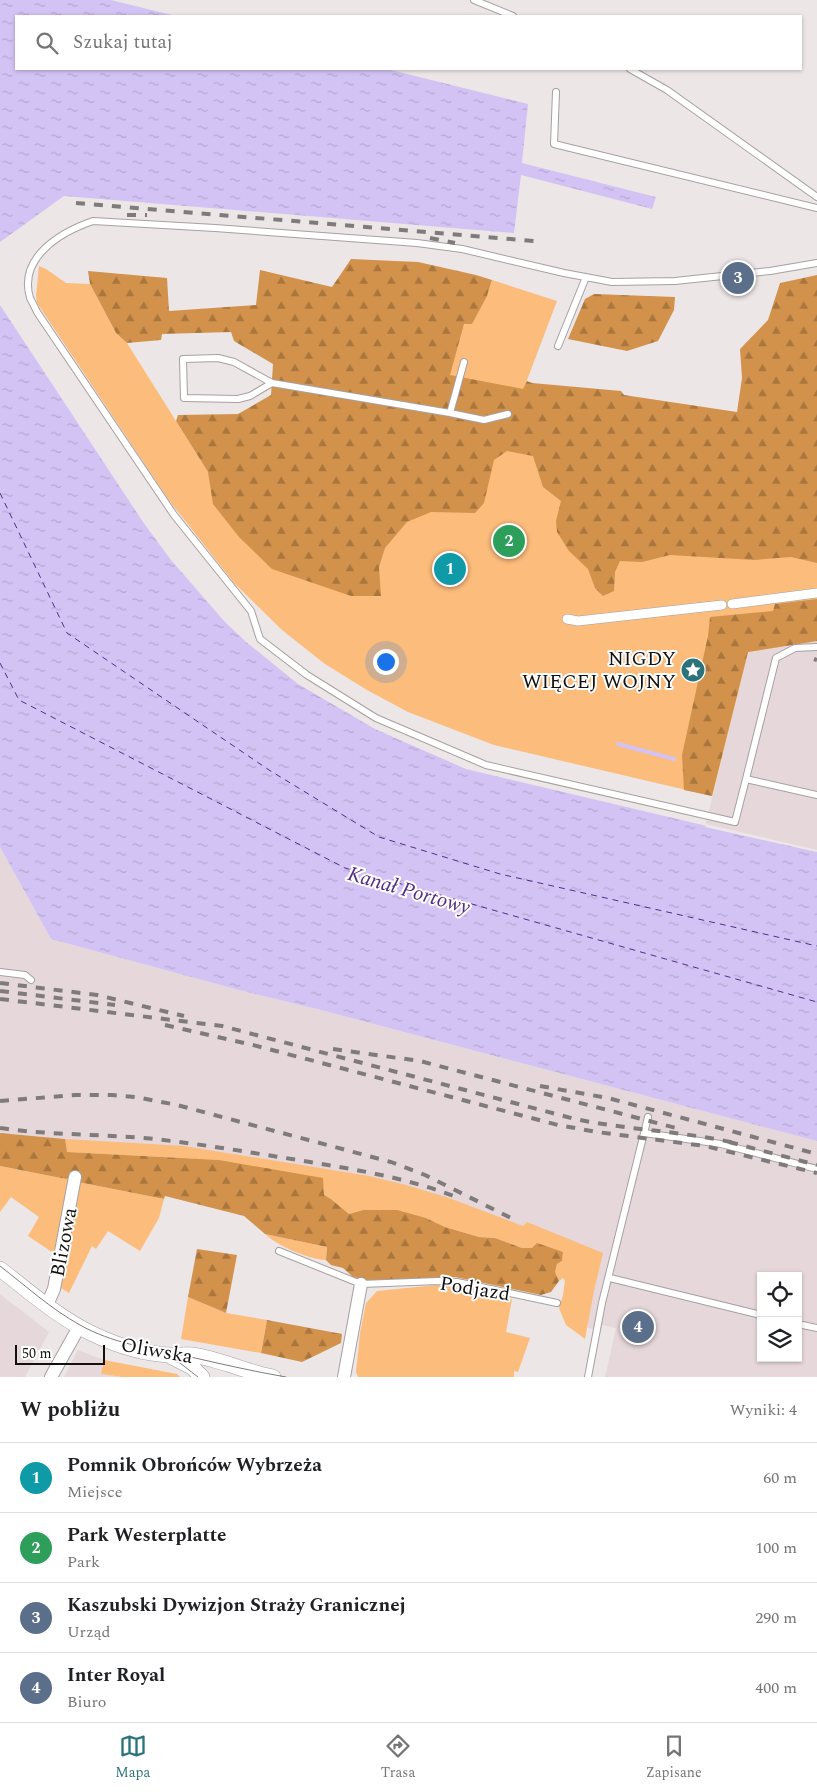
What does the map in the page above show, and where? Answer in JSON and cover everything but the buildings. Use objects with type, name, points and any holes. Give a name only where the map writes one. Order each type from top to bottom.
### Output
[{"type":"street","points":[[732,604],[817,593]]},
{"type":"street","points":[[567,619],[578,621],[722,605]]},
{"type":"street","name":"Blizowa","points":[[47,1305],[54,1289],[75,1177]]},
{"type":"street","name":"Oliwska","points":[[0,1269],[79,1327],[112,1342],[168,1355],[192,1355],[236,1365],[273,1377]]},
{"type":"street","points":[[344,1377],[361,1284]]},
{"type":"street","points":[[51,1377],[79,1327]]},
{"type":"street","points":[[168,1355],[192,1367],[202,1377]]},
{"type":"street","points":[[237,1377],[256,1373]]},
{"type":"lane","points":[[474,0],[511,15]]},
{"type":"lane","points":[[632,70],[666,90],[817,197]]},
{"type":"lane","points":[[556,92],[554,144],[817,208]]},
{"type":"lane","points":[[817,263],[770,271],[675,281],[612,282],[462,249],[417,243],[94,221],[79,226],[52,241],[32,263],[28,280],[30,298],[37,312],[174,515],[251,611],[260,639],[307,675],[376,718],[486,765],[735,822],[776,658],[795,648],[817,647]]},
{"type":"lane","points":[[558,346],[586,277]]},
{"type":"lane","points":[[272,383],[250,396],[238,399],[184,398],[183,359],[218,358],[234,362],[272,383],[484,420],[508,414]]},
{"type":"lane","points":[[450,413],[464,362]]},
{"type":"lane","points":[[746,779],[817,795]]},
{"type":"lane","points":[[0,972],[25,975],[31,980]]},
{"type":"lane","points":[[588,1377],[602,1304],[610,1278],[627,1198],[648,1117]]},
{"type":"lane","points":[[644,1134],[721,1144],[817,1169]]},
{"type":"lane","name":"Podjazd","points":[[279,1250],[361,1284],[458,1282],[557,1303]]},
{"type":"lane","points":[[610,1278],[757,1313]]},
{"type":"lane","points":[[802,1325],[817,1328]]},
{"type":"shaded area","points":[[39,266],[66,283],[90,284],[116,333],[127,343],[208,472],[465,324],[487,296],[492,280],[557,301],[524,388],[817,438],[817,641],[748,652],[712,796],[494,745],[408,712],[325,664],[282,630],[234,583],[168,499],[37,303]]},
{"type":"shaded area","points":[[817,641],[817,852],[705,827],[748,651]]},
{"type":"shaded area","points":[[0,847],[51,939],[817,1141],[817,1377],[605,1377],[616,1328],[602,1325],[601,1330],[588,1328],[582,1265],[390,1195],[65,1139],[0,1133]]},
{"type":"shaded area","points":[[65,1139],[184,1146],[369,1176],[449,1198],[523,1226],[527,1222],[603,1253],[585,1339],[566,1325],[559,1308],[565,1281],[563,1278],[559,1281],[555,1272],[557,1264],[562,1261],[563,1252],[522,1248],[495,1238],[479,1237],[445,1227],[426,1218],[363,1210],[349,1214],[324,1195],[322,1189],[323,1182],[219,1160],[66,1152]]},
{"type":"shaded area","points":[[0,1166],[66,1179],[70,1178],[55,1254],[28,1236],[39,1217],[11,1197],[0,1212]]},
{"type":"shaded area","points":[[78,1182],[164,1199],[159,1218],[140,1251],[108,1231],[96,1249],[92,1246],[69,1293],[61,1288]]},
{"type":"shaded area","points":[[265,1234],[327,1247],[326,1260],[294,1251],[277,1243]]},
{"type":"shaded area","points":[[436,1285],[512,1299],[506,1332],[530,1338],[518,1372],[514,1371],[514,1377],[358,1377],[356,1372],[360,1333],[366,1303],[377,1291]]},
{"type":"shaded area","points":[[0,1294],[49,1332],[25,1377],[0,1377]]},
{"type":"shaded area","points":[[188,1297],[226,1313],[267,1320],[261,1353],[181,1339]]},
{"type":"shaded area","points":[[78,1350],[104,1360],[101,1374],[122,1377],[64,1377]]},
{"type":"shaded area","points":[[104,1360],[177,1374],[180,1377],[122,1377],[101,1374]]},
{"type":"green space","points":[[351,259],[418,262],[492,280],[487,296],[472,324],[464,324],[450,375],[523,389],[527,381],[621,391],[624,395],[737,412],[742,378],[740,349],[768,320],[780,283],[817,275],[817,563],[791,557],[754,560],[670,555],[642,562],[620,561],[615,572],[614,591],[603,596],[595,588],[588,569],[569,551],[557,532],[556,521],[561,501],[543,487],[533,456],[507,451],[494,460],[484,503],[475,513],[431,512],[407,522],[385,548],[379,567],[381,596],[351,596],[272,569],[239,537],[213,504],[208,472],[176,421],[178,415],[238,414],[271,395],[273,364],[234,341],[231,332],[162,334],[161,340],[127,343],[116,333],[90,284],[88,271],[167,278],[169,311],[256,305],[260,270],[332,287]]},
{"type":"green space","points":[[594,294],[675,297],[674,310],[658,341],[627,351],[568,339],[585,299]]},
{"type":"green space","points":[[817,599],[817,641],[748,652],[712,796],[684,790],[682,755],[708,636],[710,617],[773,611],[775,604]]},
{"type":"green space","points":[[0,1133],[65,1139],[67,1152],[219,1160],[323,1178],[324,1195],[349,1214],[363,1210],[397,1210],[426,1218],[445,1227],[479,1237],[495,1238],[522,1248],[532,1248],[537,1243],[563,1252],[562,1261],[557,1264],[555,1272],[559,1281],[551,1292],[541,1295],[455,1277],[381,1282],[353,1277],[343,1268],[331,1265],[326,1260],[327,1247],[265,1234],[244,1216],[165,1196],[164,1199],[78,1182],[78,1177],[66,1179],[0,1166]]},
{"type":"green space","points":[[197,1249],[237,1255],[226,1313],[188,1297]]},
{"type":"green space","points":[[267,1320],[342,1334],[341,1343],[302,1362],[261,1353]]},
{"type":"water","points":[[0,0],[111,0],[172,15],[15,15],[15,70],[391,70],[528,104],[522,163],[656,197],[652,209],[521,175],[514,233],[64,196],[0,242]]},
{"type":"water","name":"Kanał Portowy","points":[[0,305],[143,522],[171,560],[224,621],[245,641],[298,684],[375,729],[466,769],[817,852],[817,1141],[51,939],[0,847]]},
{"type":"pier","points":[[706,824],[817,850],[817,852],[705,827]]},
{"type":"waterway","points":[[618,744],[674,759]]},
{"type":"ferry route","points":[[0,493],[67,633],[269,770],[379,837],[500,874],[817,946]]},
{"type":"ferry route","points":[[0,663],[19,700],[345,868],[817,1002]]},
{"type":"tram line","points":[[0,1266],[59,1312],[80,1325],[117,1341],[286,1377]]},
{"type":"tram line","points":[[166,1358],[180,1363],[198,1377]]},
{"type":"railway","points":[[76,203],[534,241]]},
{"type":"railway","points":[[127,215],[147,215]]},
{"type":"railway","points":[[430,238],[455,243]]},
{"type":"railway","points":[[0,983],[97,995],[184,1016]]},
{"type":"railway","points":[[0,991],[115,1005]]},
{"type":"railway","points":[[0,999],[222,1026],[575,1119],[735,1143]]},
{"type":"railway","points":[[165,1025],[253,1045],[558,1125],[705,1146],[817,1173]]},
{"type":"railway","points":[[333,1049],[420,1061],[676,1128]]},
{"type":"railway","points":[[540,1086],[608,1098],[817,1154]]},
{"type":"railway","points":[[0,1101],[75,1095],[112,1095],[136,1097],[177,1105],[391,1162],[425,1175],[517,1221]]},
{"type":"railway","points":[[0,1128],[183,1142],[378,1174],[456,1197]]},
{"type":"railway","points":[[729,1142],[817,1165]]},
{"type":"place","name":"Kaszubski Dywizjon Straży Granicznej","points":[[738,278]]},
{"type":"place","name":"Park Westerplatte","points":[[509,541]]},
{"type":"place","name":"Pomnik Obrońców Wybrzeża","points":[[450,569]]},
{"type":"place","name":"NIGDY WIĘCEJ WOJNY","points":[[693,670]]},
{"type":"place","name":"Inter Royal","points":[[638,1327]]}]
